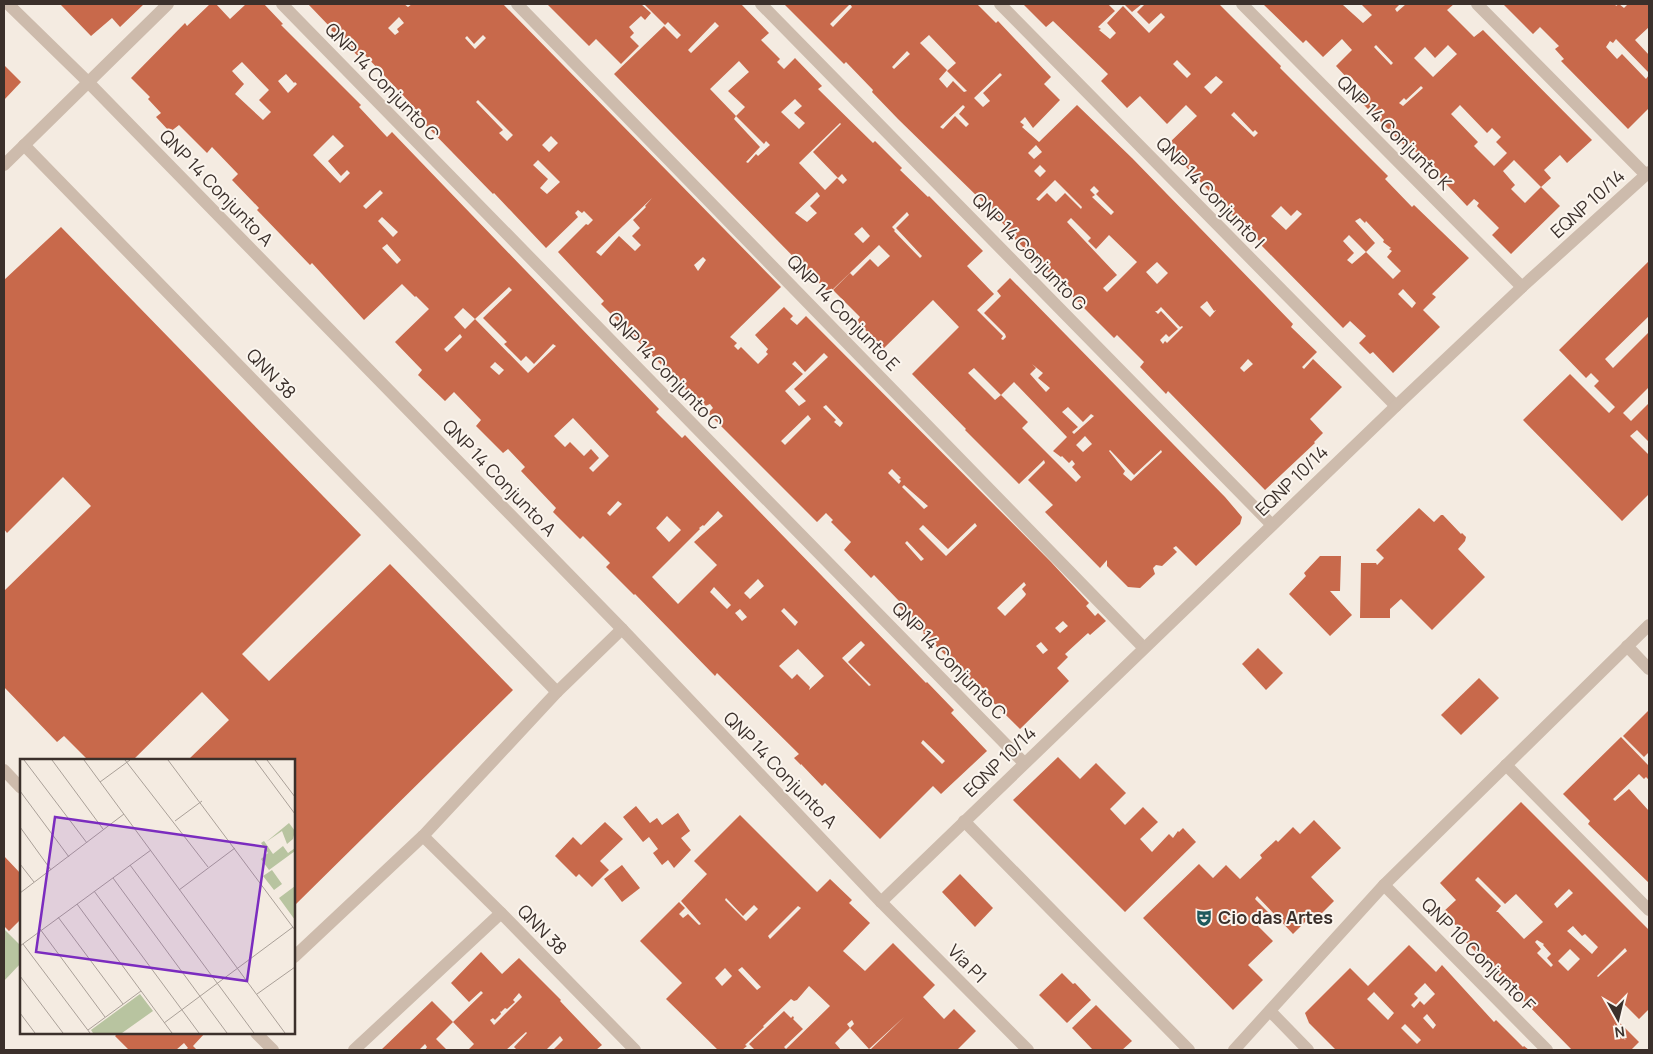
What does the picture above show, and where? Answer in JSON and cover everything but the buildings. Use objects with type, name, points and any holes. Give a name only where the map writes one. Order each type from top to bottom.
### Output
[{"type":"street","name":"QNP 14 Conjunto A","points":[[8,4],[88,82],[622,629],[881,902]]},
{"type":"street","points":[[4,165],[168,4]]},
{"type":"street","name":"QNP 14 Conjunto C","points":[[282,4],[1024,763]]},
{"type":"street","name":"QNP 14 Conjunto E","points":[[517,4],[1144,648]]},
{"type":"street","name":"QNP 14 Conjunto G","points":[[761,4],[1272,525]]},
{"type":"street","name":"QNP 14 Conjunto I","points":[[1000,4],[1396,406]]},
{"type":"street","name":"QNP 14 Conjunto K","points":[[1242,4],[1522,287]]},
{"type":"street","points":[[1476,4],[1648,174]]},
{"type":"street","name":"QNN 38","points":[[24,145],[557,692]]},
{"type":"street","name":"EQNP 10/14","points":[[881,902],[1396,406],[1522,287],[1648,174]]},
{"type":"street","points":[[1234,1050],[1384,885],[1649,625]]},
{"type":"street","points":[[295,956],[423,836],[557,692],[622,629]]},
{"type":"street","points":[[1626,646],[1649,669]]},
{"type":"street","points":[[1506,765],[1649,910]]},
{"type":"street","points":[[4,770],[20,787]]},
{"type":"street","name":"EQNP 10/14","points":[[964,821],[1189,1050]]},
{"type":"street","name":"QNN 38","points":[[423,836],[635,1050]]},
{"type":"street","name":"QNP 10 Conjunto F","points":[[1384,885],[1547,1050]]},
{"type":"street","name":"Via P1","points":[[881,902],[1028,1050]]},
{"type":"street","points":[[354,1050],[501,913]]},
{"type":"street","points":[[1270,1012],[1308,1050]]},
{"type":"street","points":[[257,1034],[273,1050]]},
{"type":"green space","points":[[4,929],[20,945],[20,964],[4,981]]},
{"type":"place","name":"Cio das Artes","points":[[1204,918]]}]
